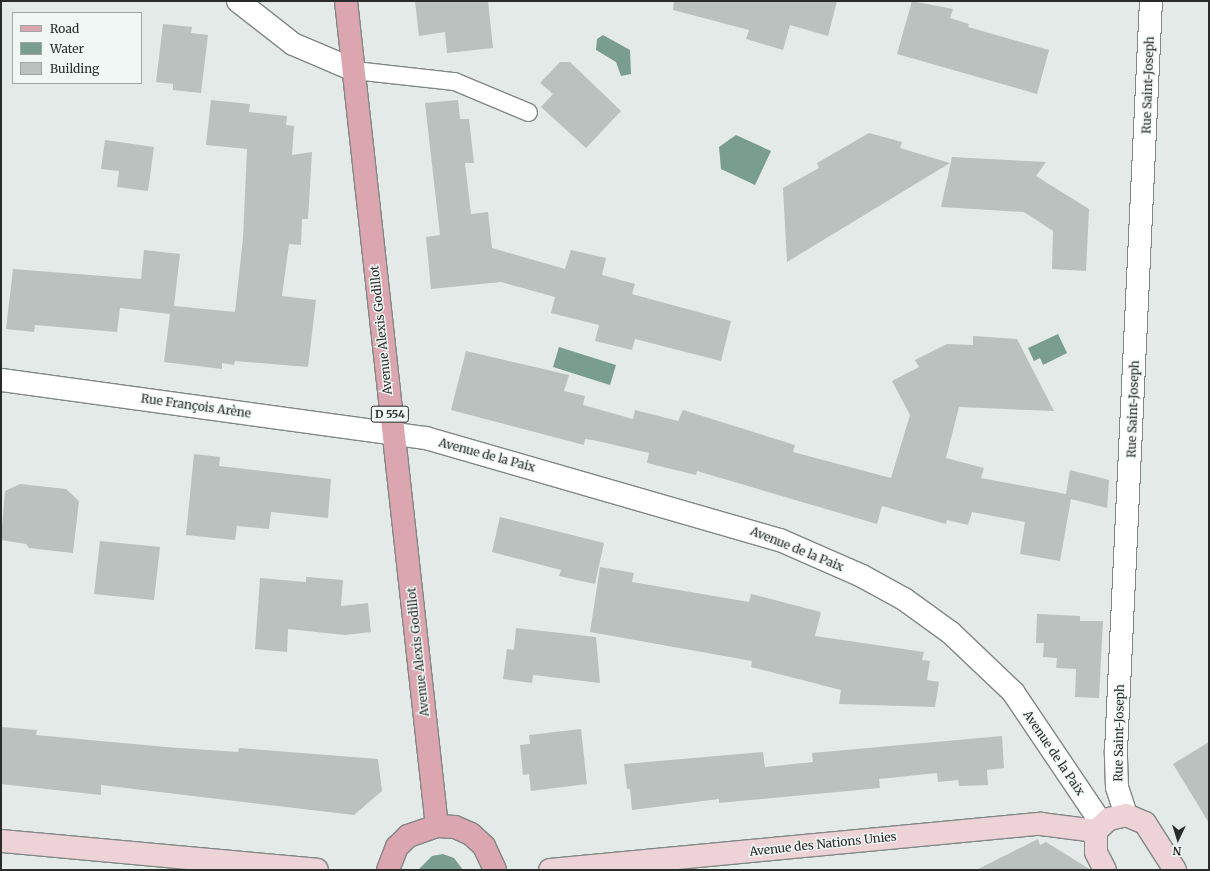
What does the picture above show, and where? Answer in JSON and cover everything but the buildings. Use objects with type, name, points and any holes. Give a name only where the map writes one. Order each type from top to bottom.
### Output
[{"type":"main road","name":"Avenue Alexis Godillot","points":[[346,1],[392,432],[437,826]]},
{"type":"main road","points":[[388,870],[397,847],[408,836],[437,826],[455,827],[471,834],[484,846],[495,870]]},
{"type":"street","points":[[238,1],[293,44],[354,70]]},
{"type":"street","name":"Rue Saint-Joseph","points":[[1126,815],[1118,787],[1116,751],[1151,1]]},
{"type":"street","name":"Rue François Arène","points":[[1,380],[392,432]]},
{"type":"street","name":"Avenue de la Paix","points":[[392,432],[526,465],[780,540],[886,589],[952,633],[1013,692],[1099,828]]},
{"type":"street","points":[[1105,870],[1096,852],[1099,828],[1109,819],[1126,815],[1145,823],[1175,870]]},
{"type":"street","name":"Avenue des Nations Unies","points":[[550,870],[1033,824],[1099,828]]},
{"type":"street","points":[[1,841],[317,870]]},
{"type":"lane","points":[[354,70],[454,81],[528,112]]},
{"type":"water","points":[[603,35],[630,50],[631,74],[621,76],[616,62],[596,50],[597,39]]},
{"type":"water","points":[[736,135],[771,151],[755,185],[721,169],[719,147]]},
{"type":"water","points":[[1058,334],[1067,353],[1043,365],[1040,358],[1034,361],[1028,348]]},
{"type":"water","points":[[559,347],[616,365],[610,385],[553,367]]},
{"type":"water","points":[[443,854],[454,858],[463,870],[418,870],[432,856]]}]
